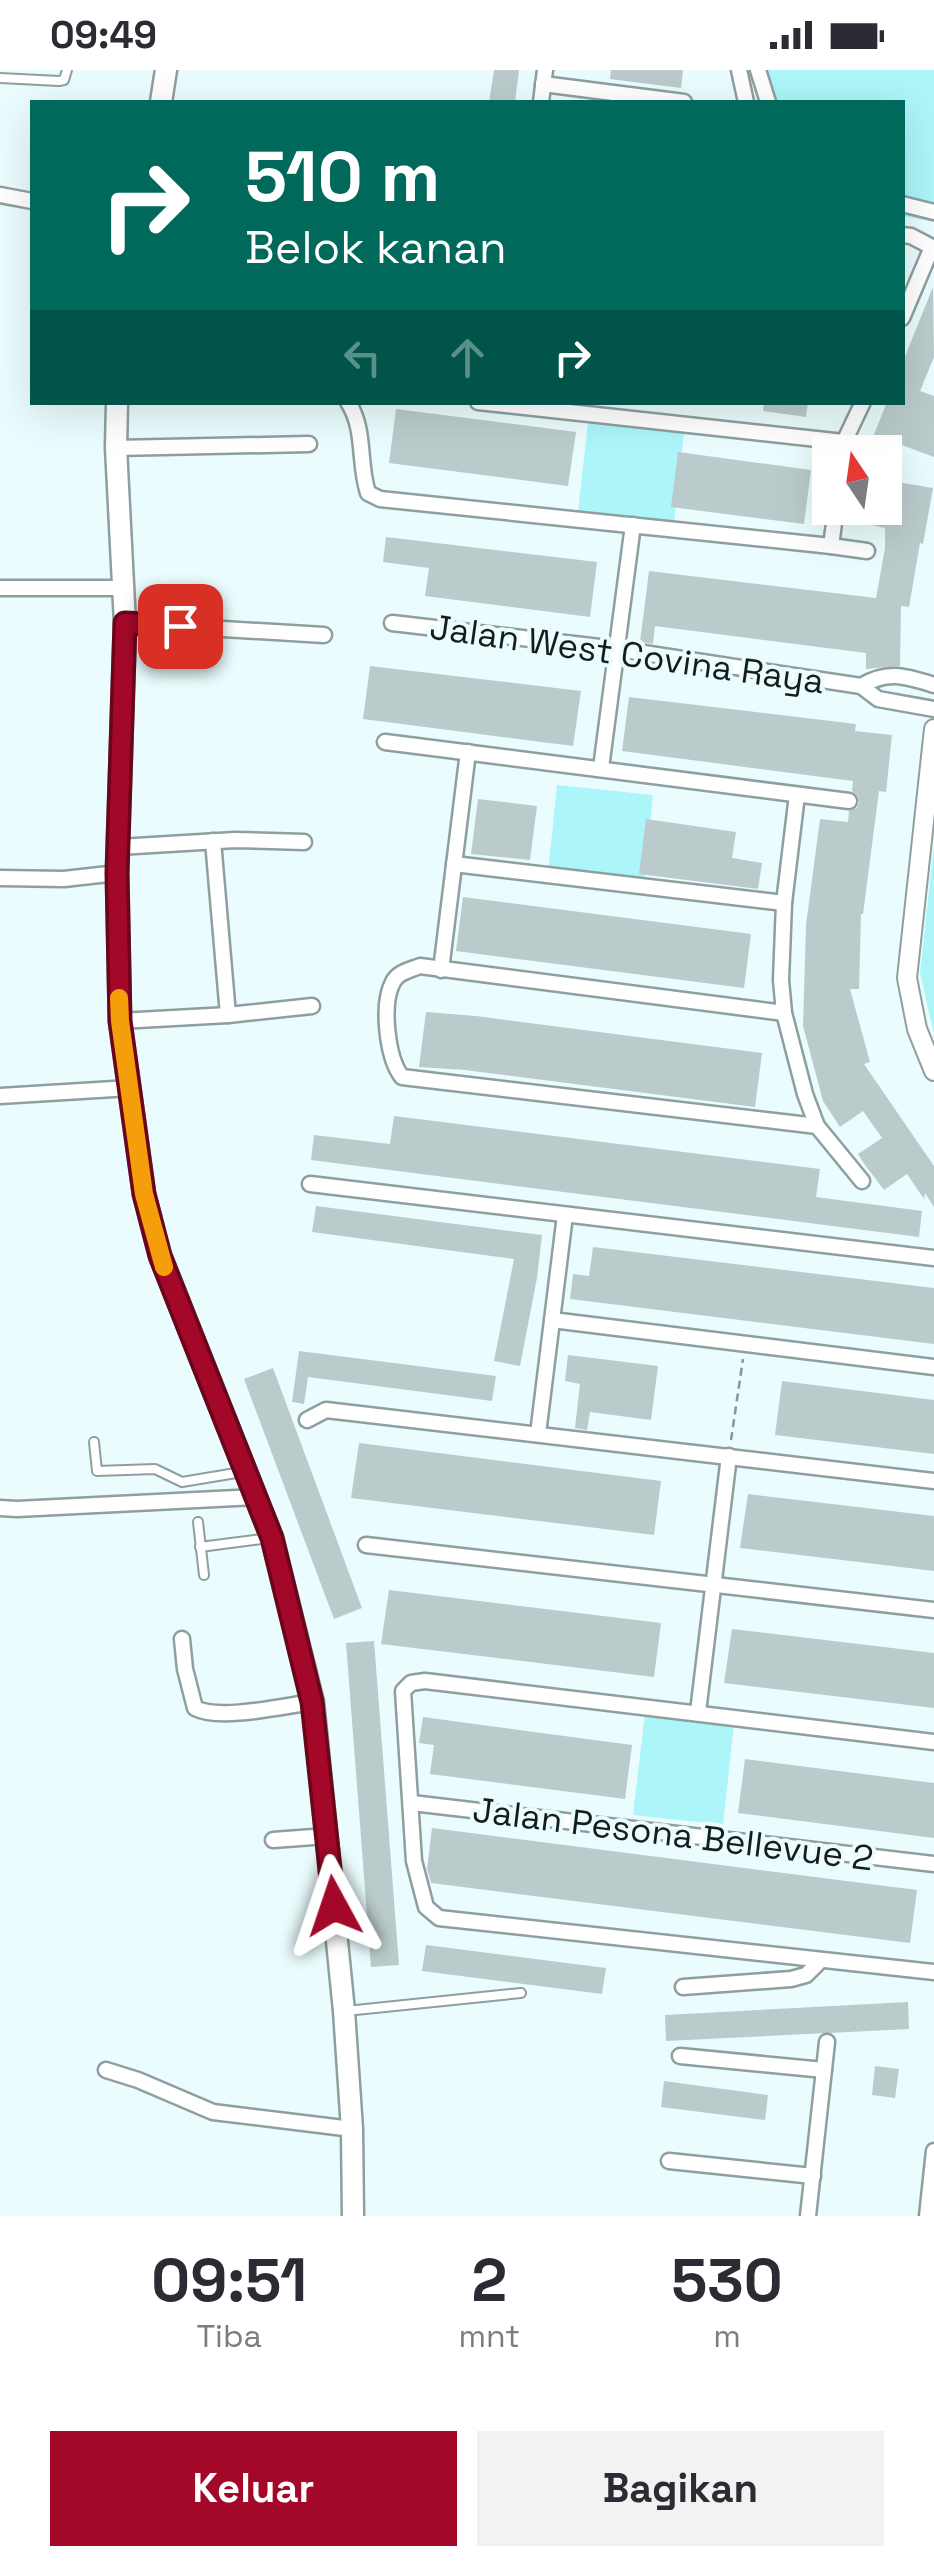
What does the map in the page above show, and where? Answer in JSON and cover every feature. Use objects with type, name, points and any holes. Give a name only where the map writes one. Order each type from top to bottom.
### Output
[{"type":"main road","points":[[161,100],[166,70]]},
{"type":"main road","points":[[117,405],[125,623],[117,873],[120,1021],[144,1194],[160,1256],[272,1538],[312,1702],[344,2011],[353,2216]]},
{"type":"street","points":[[739,70],[746,100]]},
{"type":"street","points":[[758,70],[767,100]]},
{"type":"street","points":[[544,77],[673,100]]},
{"type":"street","points":[[0,196],[30,201]]},
{"type":"street","points":[[905,205],[934,212]]},
{"type":"street","points":[[905,235],[932,246],[905,311]]},
{"type":"street","points":[[349,405],[360,430],[362,477],[368,493],[380,498],[867,551]]},
{"type":"street","points":[[502,405],[812,443]]},
{"type":"street","points":[[849,435],[863,405]]},
{"type":"street","points":[[116,448],[309,444]]},
{"type":"street","points":[[602,768],[633,525]]},
{"type":"street","points":[[831,546],[834,525]]},
{"type":"street","points":[[0,588],[122,588]]},
{"type":"street","points":[[125,623],[324,635]]},
{"type":"street","name":"Jalan West Covina Raya","points":[[392,623],[617,650],[861,686],[878,700],[934,709]]},
{"type":"street","name":"Jalan West Covina Raya","points":[[861,686],[879,675],[905,676],[934,685]]},
{"type":"street","points":[[934,729],[906,978],[917,1029],[934,1070]]},
{"type":"street","points":[[386,742],[849,801]]},
{"type":"street","points":[[441,970],[468,752]]},
{"type":"street","points":[[797,794],[784,903],[784,1013],[817,1126],[862,1181]]},
{"type":"street","points":[[119,847],[212,841],[304,842]]},
{"type":"street","points":[[212,841],[228,1015]]},
{"type":"street","points":[[454,864],[784,903]]},
{"type":"street","points":[[0,878],[64,879],[117,873]]},
{"type":"street","points":[[784,1013],[420,966],[393,980],[387,1021],[394,1067],[402,1077],[817,1126]]},
{"type":"street","points":[[120,1021],[312,1006]]},
{"type":"street","points":[[0,1096],[130,1088]]},
{"type":"street","points":[[310,1184],[934,1258]]},
{"type":"street","points":[[538,1434],[565,1215]]},
{"type":"street","points":[[552,1320],[934,1366]]},
{"type":"street","points":[[307,1420],[326,1410],[934,1481]]},
{"type":"street","points":[[698,1712],[729,1456]]},
{"type":"street","points":[[0,1508],[256,1497]]},
{"type":"street","points":[[366,1545],[934,1610]]},
{"type":"street","points":[[182,1640],[195,1708],[205,1713],[246,1712],[312,1702]]},
{"type":"street","points":[[934,1742],[424,1680],[411,1683],[403,1691],[414,1861],[426,1908],[439,1918],[934,1972]]},
{"type":"street","name":"Jalan Pesona Bellevue 2","points":[[412,1803],[934,1864]]},
{"type":"street","points":[[273,1840],[328,1836]]},
{"type":"street","points":[[683,1986],[791,1979],[806,1975],[820,1960]]},
{"type":"street","points":[[808,2216],[827,2042]]},
{"type":"street","points":[[680,2056],[824,2070]]},
{"type":"street","points":[[106,2070],[213,2112],[352,2129]]},
{"type":"street","points":[[926,2216],[934,2150]]},
{"type":"street","points":[[669,2161],[812,2176]]},
{"type":"lane","points":[[0,78],[59,81],[64,80],[67,70]]},
{"type":"lane","points":[[94,1442],[98,1472],[156,1469],[182,1482],[247,1472]]},
{"type":"lane","points":[[198,1522],[204,1575]]},
{"type":"lane","points":[[200,1547],[272,1538]]},
{"type":"lane","points":[[344,2011],[520,1993]]},
{"type":"path","points":[[729,1456],[746,1344]]},
{"type":"shaded area","points":[[755,70],[934,70],[934,222],[905,216],[905,100],[763,100]]},
{"type":"shaded area","points":[[588,423],[684,433],[674,522],[578,511]]},
{"type":"shaded area","points":[[557,785],[653,795],[644,883],[548,873]]},
{"type":"shaded area","points":[[934,844],[934,1034],[920,973]]},
{"type":"shaded area","points":[[645,1714],[734,1724],[723,1825],[633,1815]]},
{"type":"building","points":[[494,70],[519,70],[515,100],[489,100]]},
{"type":"building","points":[[611,70],[683,70],[681,88],[610,79]]},
{"type":"building","points":[[933,287],[934,357],[920,391],[934,396],[934,457],[902,445],[902,435],[874,435],[886,405],[905,405],[905,357]]},
{"type":"building","points":[[764,405],[808,405],[806,417],[763,411]]},
{"type":"building","points":[[396,409],[576,432],[568,486],[389,463]]},
{"type":"building","points":[[678,452],[811,470],[804,524],[671,507]]},
{"type":"building","points":[[902,483],[933,488],[909,607],[901,606],[900,666],[866,669],[866,653],[655,626],[653,644],[640,642],[649,571],[876,598],[885,528],[871,525],[902,525]]},
{"type":"building","points":[[386,537],[597,562],[590,617],[425,596],[429,568],[383,562]]},
{"type":"building","points":[[370,666],[581,691],[573,746],[363,719]]},
{"type":"building","points":[[629,697],[856,724],[855,731],[892,735],[886,792],[879,791],[861,914],[859,989],[850,989],[870,1062],[864,1064],[934,1166],[934,1207],[907,1174],[884,1190],[865,1165],[858,1154],[882,1138],[863,1111],[840,1127],[823,1101],[803,1026],[806,925],[820,819],[848,822],[849,811],[859,803],[852,791],[853,781],[622,751]]},
{"type":"building","points":[[478,799],[537,806],[530,860],[471,854]]},
{"type":"building","points":[[646,819],[736,832],[732,858],[762,863],[758,889],[639,874]]},
{"type":"building","points":[[463,897],[751,934],[744,988],[456,951]]},
{"type":"building","points":[[426,1012],[762,1053],[755,1107],[419,1067]]},
{"type":"building","points":[[394,1116],[820,1169],[816,1197],[922,1211],[919,1237],[311,1160],[314,1135],[390,1144]]},
{"type":"building","points":[[316,1206],[542,1235],[520,1366],[494,1361],[514,1259],[312,1232]]},
{"type":"building","points":[[593,1247],[934,1288],[934,1344],[570,1299],[573,1274],[589,1276]]},
{"type":"building","points":[[299,1351],[496,1376],[492,1401],[308,1377],[304,1404],[292,1402]]},
{"type":"building","points":[[568,1355],[658,1366],[651,1420],[590,1412],[587,1430],[575,1428],[580,1384],[565,1381]]},
{"type":"building","points":[[273,1368],[362,1608],[334,1619],[244,1379]]},
{"type":"building","points":[[782,1381],[934,1400],[934,1454],[775,1435]]},
{"type":"building","points":[[359,1443],[661,1481],[654,1535],[351,1498]]},
{"type":"building","points":[[748,1494],[934,1516],[934,1571],[740,1548]]},
{"type":"building","points":[[389,1590],[661,1623],[654,1677],[381,1644]]},
{"type":"building","points":[[732,1629],[934,1653],[934,1708],[724,1683]]},
{"type":"building","points":[[374,1641],[399,1965],[371,1967],[346,1643]]},
{"type":"building","points":[[423,1717],[632,1745],[625,1799],[430,1774],[434,1745],[419,1743]]},
{"type":"building","points":[[745,1759],[934,1783],[934,1838],[738,1813]]},
{"type":"building","points":[[432,1828],[917,1890],[910,1943],[431,1883],[427,1869]]},
{"type":"building","points":[[426,1945],[606,1968],[602,1994],[422,1971]]},
{"type":"building","points":[[908,2002],[909,2029],[666,2041],[665,2015]]},
{"type":"building","points":[[875,2066],[899,2069],[895,2098],[872,2095]]},
{"type":"building","points":[[664,2081],[768,2095],[765,2120],[661,2107]]},
{"type":"slow traffic","points":[[119,998],[144,1194],[164,1267]]},
{"type":"route","points":[[180,626],[125,623],[117,873],[120,1021],[144,1194],[160,1256],[272,1538],[312,1702],[334,1906]]}]
